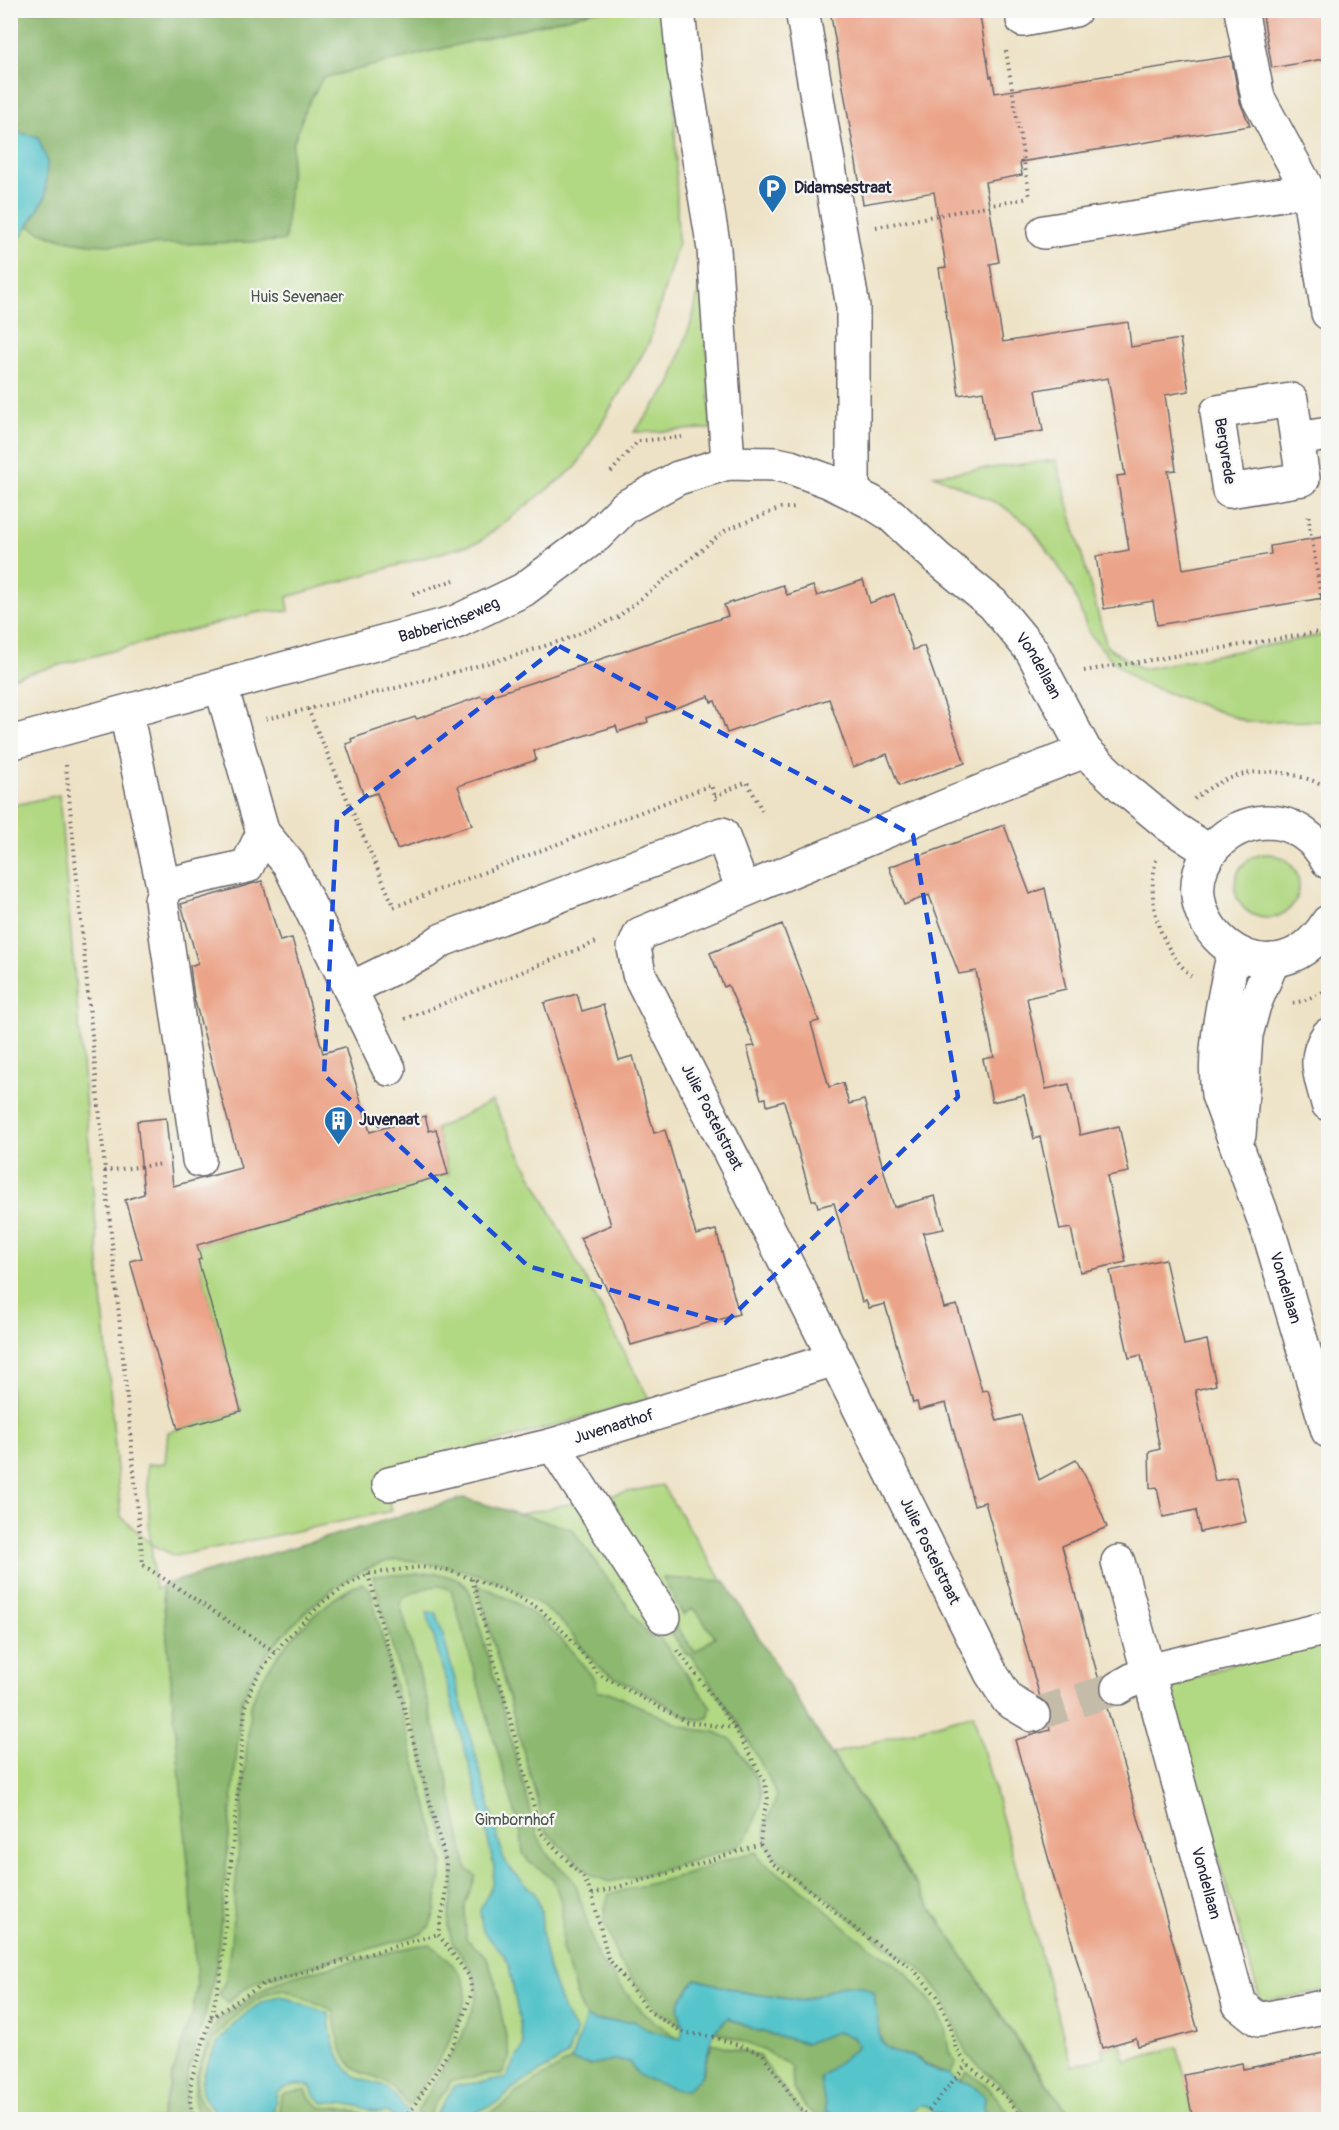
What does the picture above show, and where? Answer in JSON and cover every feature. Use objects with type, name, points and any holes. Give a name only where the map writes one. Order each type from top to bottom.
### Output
[{"type":"street","points":[[678,10],[684,69],[714,249],[728,463]]},
{"type":"street","points":[[802,10],[853,307],[853,492]]},
{"type":"street","points":[[1023,21],[1075,10]]},
{"type":"street","points":[[1243,24],[1258,98],[1308,190],[1329,313]]},
{"type":"street","points":[[1044,232],[1308,190]]},
{"type":"street","name":"Bergvrede","points":[[1291,400],[1313,436],[1303,479],[1229,491],[1217,412],[1291,400]]},
{"type":"street","name":"Babberichseweg","points":[[10,743],[456,622],[523,590],[597,535],[625,507],[678,478],[728,463],[776,464],[853,492]]},
{"type":"street","name":"Vondellaan","points":[[853,492],[890,514],[937,558],[993,604],[1032,651],[1085,751],[1124,788],[1170,826],[1210,852]]},
{"type":"street","points":[[221,686],[263,833],[289,864],[389,1069]]},
{"type":"street","points":[[126,713],[164,890]]},
{"type":"street","points":[[640,934],[999,784],[1085,751]]},
{"type":"street","points":[[1329,862],[1322,850],[1309,837],[1293,827],[1275,822],[1256,823],[1238,828],[1223,838],[1210,852],[1202,869],[1198,888],[1200,907],[1207,924],[1218,940],[1234,951],[1259,960],[1273,960],[1300,951],[1312,943],[1329,922]]},
{"type":"street","points":[[199,1160],[160,900],[164,890],[173,883],[247,866],[263,833]]},
{"type":"street","points":[[350,989],[425,952],[442,940],[722,834],[743,890]]},
{"type":"street","name":"Julie Postelstraat","points":[[640,934],[634,948],[639,974],[835,1359],[991,1673],[1008,1700],[1033,1715]]},
{"type":"street","name":"Vondellaan","points":[[1234,951],[1223,996],[1215,1073],[1218,1095],[1270,1236],[1327,1417]]},
{"type":"street","name":"Vondellaan","points":[[1238,1146],[1246,1035],[1254,1005],[1273,960]]},
{"type":"street","points":[[1326,1039],[1318,1056],[1329,1104]]},
{"type":"street","name":"Juvenaathof","points":[[389,1484],[553,1444],[835,1359]]},
{"type":"street","points":[[553,1444],[664,1617]]},
{"type":"street","name":"Vondellaan","points":[[1118,1562],[1239,2004],[1259,2020],[1329,2006]]},
{"type":"street","points":[[1118,1688],[1148,1671],[1329,1628]]},
{"type":"path","points":[[1023,21],[1002,23],[1034,234],[1044,232]]},
{"type":"path","points":[[840,234],[1030,198]]},
{"type":"path","points":[[605,479],[638,441],[725,431]]},
{"type":"path","points":[[1046,678],[1326,631],[1303,479]]},
{"type":"path","points":[[722,834],[722,817],[711,785],[394,907],[308,709],[518,655],[570,638],[618,617],[726,530],[781,508],[800,508]]},
{"type":"path","name":"Babberichseweg","points":[[403,597],[457,579]]},
{"type":"path","points":[[1320,596],[1329,594]]},
{"type":"path","points":[[64,729],[104,1171],[143,1564],[275,1652]]},
{"type":"path","points":[[1254,771],[1281,771],[1306,777],[1329,787]]},
{"type":"path","points":[[715,796],[747,782],[764,814]]},
{"type":"path","points":[[371,1033],[609,937],[640,934]]},
{"type":"path","points":[[104,1171],[199,1160]]},
{"type":"path","points":[[194,2120],[190,2105],[191,2080],[211,2018],[221,1972],[245,1710],[252,1685],[275,1652],[323,1602],[368,1574],[421,1567],[447,1570],[508,1592],[540,1609],[567,1635],[600,1675],[687,1722],[735,1728]]},
{"type":"path","points":[[368,1574],[446,1862],[445,1901],[438,1934],[469,1976],[472,1992],[454,2043],[412,2109],[400,2120]]},
{"type":"path","points":[[472,1578],[541,1833],[583,1877],[592,1894],[608,1958],[650,2012],[682,2032],[713,2037],[762,2053],[800,2108],[814,2120]]},
{"type":"path","points":[[664,1617],[664,1631],[735,1728],[765,1782],[768,1799],[763,1816],[760,1844],[772,1863],[808,1889],[858,1931],[912,1968],[937,1996],[950,2025],[956,2049],[967,2064],[1007,2098],[1023,2120]]},
{"type":"path","points":[[592,1894],[680,1870],[760,1844]]},
{"type":"path","points":[[211,2018],[263,1984],[438,1934]]},
{"type":"path","points":[[921,2120],[967,2064]]},
{"type":"highlighted area","points":[[559,646],[913,835],[958,1097],[725,1323],[528,1266],[324,1075],[337,819]]},
{"type":"green space","name":"Huis Sevenaer","points":[[10,11],[668,11],[673,58],[678,243],[649,343],[576,467],[479,542],[287,597],[289,611],[259,612],[11,678]]},
{"type":"green space","points":[[11,11],[595,11],[323,78],[306,108],[293,144],[285,241],[102,245],[64,240],[29,226],[45,198],[38,137],[11,131]]},
{"type":"green space","points":[[703,268],[711,429],[634,432],[670,385],[693,317]]},
{"type":"green space","points":[[1056,460],[1107,647],[1142,669],[1328,634],[1328,721],[1248,722],[1138,682],[1110,658],[1089,633],[1073,591],[1029,525],[1001,505],[934,475]]},
{"type":"green space","name":"Gimbornhof","points":[[59,795],[121,1517],[150,1543],[147,1465],[165,1463],[168,1432],[241,1411],[194,1246],[449,1174],[436,1129],[492,1101],[649,1399],[379,1475],[392,1511],[175,1556],[151,1544],[155,1589],[662,1485],[1061,2119],[11,2119],[10,806]]},
{"type":"green space","points":[[1267,854],[1290,863],[1299,886],[1290,909],[1267,918],[1244,909],[1235,886],[1244,863]]},
{"type":"green space","points":[[463,1498],[572,1529],[650,1638],[657,1634],[711,1707],[708,1718],[690,1718],[602,1669],[557,1618],[527,1596],[495,1580],[461,1570],[400,1559],[370,1567],[329,1591],[278,1640],[252,1677],[241,1706],[217,1962],[185,2083],[185,2104],[189,2119],[160,2119],[192,2015],[197,1986],[191,1896],[162,1585]]},
{"type":"green space","points":[[435,1573],[460,1581],[470,1592],[537,1834],[547,1854],[576,1886],[598,1958],[645,2015],[681,2040],[648,2030],[634,2021],[596,2021],[586,2018],[562,1948],[562,1904],[553,1879],[529,1862],[523,1853],[521,1833],[451,1590],[440,1586],[427,1588],[403,1597],[400,1604],[443,1758],[467,1869],[476,1876],[465,1905],[466,1939],[486,1956],[495,1981],[510,2057],[501,2075],[483,2075],[450,2081],[448,2088],[435,2103],[427,2119],[416,2113],[461,2039],[477,1997],[476,1985],[470,1967],[451,1939],[449,1923],[454,1877],[373,1576]]},
{"type":"green space","points":[[663,1578],[725,1581],[806,1715],[1009,2029],[1040,2076],[1075,2119],[1029,2119],[1004,2088],[967,2055],[942,1995],[918,1966],[891,1950],[851,1919],[805,1878],[775,1857],[767,1844],[765,1833],[765,1826],[776,1795],[768,1776],[741,1728],[690,1654],[687,1655],[667,1626],[673,1622],[695,1652],[715,1637],[694,1608],[683,1615]]},
{"type":"green space","points":[[362,1583],[370,1589],[443,1863],[435,1912],[429,1927],[421,1934],[260,1981],[245,1988],[228,2002],[219,1994],[226,1979],[231,1942],[250,1708],[266,1673],[294,1635],[328,1603]]},
{"type":"green space","points":[[477,1585],[515,1602],[544,1623],[569,1648],[595,1680],[598,1692],[609,1692],[680,1725],[715,1732],[731,1739],[755,1776],[761,1793],[761,1804],[745,1840],[733,1848],[656,1872],[609,1882],[590,1874],[546,1832]]},
{"type":"green space","points":[[1328,1644],[1328,1990],[1261,2002],[1201,1801],[1171,1687],[1256,1655]]},
{"type":"green space","points":[[973,1714],[1072,2066],[1104,2057],[1102,2048],[1120,2043],[1126,2062],[1177,2047],[1186,2079],[1193,2119],[1075,2119],[1062,2105],[1010,2029],[832,1754]]},
{"type":"green space","points":[[757,1852],[759,1859],[809,1895],[849,1931],[907,1973],[932,2003],[945,2028],[949,2052],[956,2062],[950,2074],[936,2070],[917,2058],[885,2047],[878,2029],[874,1992],[844,1985],[802,2001],[742,1992],[696,1979],[681,2001],[683,2026],[658,2012],[618,1960],[604,1921],[609,1894],[688,1874],[735,1857]]},
{"type":"green space","points":[[430,1944],[460,1975],[465,1986],[465,1998],[446,2048],[409,2106],[387,2083],[359,2072],[348,2061],[339,2040],[334,2011],[294,1993],[279,1990],[272,1991],[246,2008],[216,2037],[203,2061],[197,2088],[200,2101],[214,2119],[198,2119],[194,2098],[196,2078],[211,2032],[219,2019],[274,1983],[306,1973]]},
{"type":"green space","points":[[728,2018],[755,2030],[805,2043],[836,2032],[853,2037],[858,2047],[826,2111],[842,2119],[820,2119],[805,2107],[793,2088],[792,2068],[784,2062],[755,2047],[714,2031]]},
{"type":"green space","points":[[712,2043],[759,2056],[806,2119],[474,2120],[505,2105],[516,2093],[571,2060],[590,2065],[614,2060],[701,2077]]},
{"type":"green space","points":[[968,2072],[988,2087],[1014,2119],[989,2119],[990,2116],[959,2081]]},
{"type":"green space","points":[[306,2090],[310,2098],[321,2108],[350,2110],[378,2119],[278,2119],[281,2096]]},
{"type":"water","points":[[11,131],[38,137],[47,160],[45,198],[11,250]]},
{"type":"water","points":[[427,1613],[436,1613],[442,1632],[503,1856],[508,1866],[536,1895],[541,1910],[543,1942],[549,1969],[564,2011],[576,2032],[567,2056],[513,2088],[501,2101],[461,2119],[433,2119],[454,2086],[505,2079],[524,2045],[509,1966],[503,1953],[484,1933],[482,1927],[480,1910],[493,1882],[494,1867],[480,1804]]},
{"type":"water","points":[[696,1979],[742,1992],[802,2001],[844,1985],[861,1986],[874,1992],[880,2039],[885,2047],[914,2057],[936,2072],[950,2074],[959,2081],[969,2083],[985,2096],[984,2108],[990,2116],[989,2119],[944,2119],[940,2113],[934,2113],[926,2106],[919,2105],[898,2119],[842,2120],[826,2111],[820,2077],[858,2047],[853,2037],[836,2032],[806,2043],[755,2030],[728,2018],[714,2032],[701,2077],[686,2090],[678,2090],[640,2077],[629,2062],[614,2060],[590,2065],[571,2060],[586,2018],[596,2021],[634,2021],[648,2030],[681,2039],[683,2026],[678,2009],[680,2000]]},
{"type":"water","points":[[281,1996],[329,2014],[333,2042],[346,2068],[360,2079],[387,2088],[414,2119],[395,2119],[388,2112],[377,2112],[347,2104],[323,2103],[314,2095],[311,2087],[297,2085],[277,2092],[272,2119],[221,2119],[206,2101],[202,2089],[210,2060],[229,2030],[241,2018],[254,2007]]},
{"type":"building","points":[[830,10],[979,10],[990,77],[992,76],[995,93],[1231,56],[1240,102],[1250,126],[1020,162],[1022,175],[985,182],[999,262],[990,264],[1003,342],[1128,322],[1131,347],[1180,339],[1189,391],[1165,395],[1176,470],[1168,471],[1183,569],[1271,554],[1270,546],[1329,536],[1329,597],[1157,625],[1153,601],[1104,609],[1096,556],[1129,550],[1117,476],[1125,475],[1108,378],[1036,390],[1043,431],[991,439],[983,391],[959,395],[939,268],[946,267],[934,192],[863,204]]},
{"type":"building","points":[[1262,10],[1329,10],[1329,58],[1272,68]]},
{"type":"building","points":[[863,580],[870,603],[894,594],[913,650],[924,646],[965,763],[899,786],[887,754],[853,767],[829,699],[727,733],[715,701],[711,702],[709,696],[647,718],[648,722],[618,732],[616,726],[534,751],[536,760],[458,786],[472,825],[397,849],[377,793],[364,797],[346,744],[352,742],[351,739],[481,696],[483,698],[533,682],[728,616],[724,605],[783,585],[787,595],[813,586],[817,596]]},
{"type":"building","points":[[1004,825],[1030,894],[1045,888],[1066,989],[1027,998],[1046,1089],[1069,1084],[1080,1135],[1119,1126],[1129,1172],[1107,1176],[1126,1262],[1080,1272],[1071,1228],[1060,1230],[1040,1137],[1034,1139],[1024,1095],[992,1102],[983,1059],[994,1057],[976,971],[959,974],[929,895],[904,905],[889,867]]},
{"type":"building","name":"Juvenaat","points":[[262,881],[280,941],[292,938],[323,1053],[345,1047],[370,1132],[425,1116],[429,1131],[436,1129],[448,1174],[197,1245],[201,1259],[198,1260],[241,1411],[178,1429],[130,1261],[142,1258],[125,1200],[144,1194],[137,1121],[166,1118],[173,1186],[241,1168],[194,998],[190,966],[198,963],[181,904]]},
{"type":"building","points":[[782,924],[819,1021],[811,1023],[829,1087],[843,1083],[849,1104],[864,1100],[894,1207],[935,1196],[944,1229],[923,1233],[944,1308],[957,1305],[982,1391],[988,1390],[997,1421],[1021,1415],[1039,1480],[1076,1460],[1090,1485],[1107,1527],[1062,1546],[1100,1684],[1101,1697],[1105,1701],[1198,2031],[1138,2046],[1136,2038],[1102,2048],[1015,1740],[1050,1730],[1052,1715],[1049,1705],[1040,1697],[985,1502],[974,1505],[946,1403],[919,1410],[917,1402],[913,1403],[885,1304],[869,1308],[866,1301],[862,1302],[834,1203],[818,1207],[816,1200],[812,1200],[784,1101],[767,1106],[766,1098],[761,1099],[747,1047],[755,1046],[728,985],[724,987],[710,953]]},
{"type":"building","points":[[577,994],[582,1011],[603,1005],[619,1060],[633,1056],[654,1133],[665,1130],[696,1235],[716,1230],[739,1314],[631,1345],[623,1320],[580,1238],[611,1225],[544,1003]]},
{"type":"building","points":[[1165,1259],[1184,1345],[1207,1340],[1216,1385],[1195,1390],[1215,1481],[1236,1477],[1246,1522],[1200,1532],[1196,1510],[1163,1517],[1157,1487],[1150,1488],[1149,1452],[1160,1449],[1141,1355],[1129,1358],[1110,1271]]},
{"type":"building","points":[[1329,2052],[1329,2115],[1306,2120],[1193,2120],[1184,2075],[1242,2063],[1243,2069]]},
{"type":"tunnel","points":[[1033,1715],[1118,1688]]},
{"type":"place","name":"Didamsestraat","points":[[773,214]]},
{"type":"place","name":"Juvenaat","points":[[338,1146]]}]
